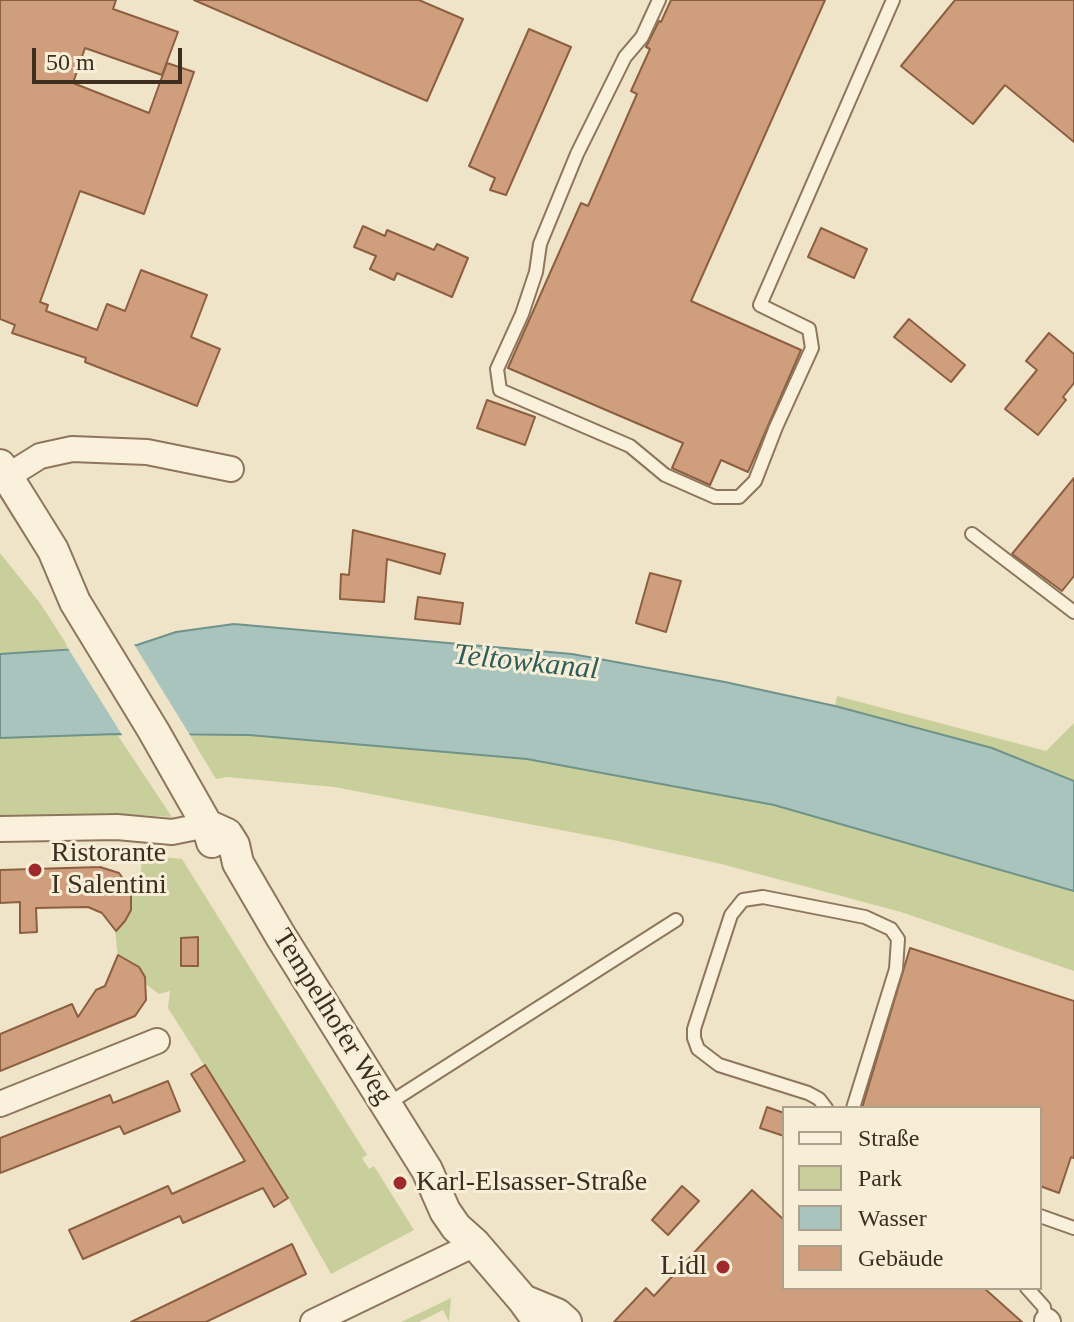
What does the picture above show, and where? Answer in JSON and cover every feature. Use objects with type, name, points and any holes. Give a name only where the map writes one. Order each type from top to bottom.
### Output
[{"type":"street","points":[[2,480],[40,456],[72,449],[147,452],[231,469]]},
{"type":"street","name":"Tempelhofer Weg","points":[[2,480],[53,550],[75,602],[207,825],[227,834],[234,845],[238,863],[280,935],[427,1170],[463,1201],[472,1216],[475,1244],[531,1311],[557,1314],[566,1322]]},
{"type":"street","points":[[0,829],[98,826],[172,832],[207,825]]},
{"type":"street","points":[[0,1104],[157,1041]]},
{"type":"street","points":[[313,1322],[475,1244]]},
{"type":"lane","points":[[659,0],[642,37],[625,57],[577,154],[540,244],[536,272],[522,314],[497,369],[500,390],[630,446],[665,475],[715,497],[739,497],[755,481],[812,348],[809,329],[760,305],[893,0]]},
{"type":"lane","points":[[972,534],[1074,612]]},
{"type":"lane","points":[[824,1106],[808,1093],[719,1065],[698,1049],[694,1029],[731,915],[743,900],[763,897],[865,917],[891,929],[898,939],[896,969],[854,1106]]},
{"type":"lane","points":[[386,1105],[676,920]]},
{"type":"lane","points":[[1042,1217],[1074,1228]]},
{"type":"lane","points":[[1029,1290],[1044,1307],[1047,1322]]},
{"type":"green space","points":[[0,553],[40,603],[69,648],[0,654]]},
{"type":"green space","points":[[837,696],[1046,751],[1074,723],[1074,781],[992,748],[835,706]]},
{"type":"green space","points":[[117,734],[172,817],[108,813],[0,816],[0,738]]},
{"type":"green space","points":[[249,735],[527,759],[774,805],[916,844],[1074,891],[1074,971],[901,912],[721,864],[613,840],[334,787],[227,777],[216,779],[190,736]]},
{"type":"green space","points":[[142,855],[182,859],[367,1155],[362,1158],[369,1169],[374,1166],[414,1230],[331,1274],[288,1198],[168,1008],[170,991],[159,994],[147,985],[140,969],[118,957],[115,930],[131,910],[129,886],[141,871]]},
{"type":"green space","points":[[451,1298],[449,1322],[443,1310],[419,1322],[401,1322]]},
{"type":"water","name":"Teltowkanal","points":[[234,624],[572,654],[835,706],[992,748],[1074,781],[1074,891],[774,805],[527,759],[249,735],[117,734],[0,738],[0,654],[137,645],[176,632]]},
{"type":"pier","points":[[132,641],[193,740],[124,738],[66,645]]},
{"type":"building","points":[[0,0],[116,0],[113,9],[178,32],[162,75],[85,48],[73,83],[149,113],[167,63],[194,72],[144,214],[80,191],[40,302],[48,305],[46,311],[97,330],[107,304],[125,311],[141,270],[207,295],[191,337],[220,349],[197,406],[85,362],[86,358],[12,333],[15,325],[0,319]]},
{"type":"building","points":[[194,0],[419,0],[463,19],[427,101]]},
{"type":"building","points":[[671,0],[825,0],[691,301],[801,350],[748,472],[721,460],[710,485],[672,468],[683,443],[508,368],[581,203],[588,206],[637,94],[631,91],[650,49],[646,47]]},
{"type":"building","points":[[955,0],[1074,0],[1074,142],[1005,85],[973,124],[901,66]]},
{"type":"building","points":[[529,29],[571,47],[506,195],[490,190],[495,178],[469,166]]},
{"type":"building","points":[[363,226],[385,236],[387,230],[434,250],[437,244],[468,258],[452,297],[397,273],[394,280],[370,269],[376,256],[354,247]]},
{"type":"building","points":[[821,228],[867,249],[854,278],[808,257]]},
{"type":"building","points":[[909,319],[965,365],[951,382],[894,337]]},
{"type":"building","points":[[1049,333],[1074,354],[1074,383],[1063,397],[1066,400],[1038,435],[1005,409],[1037,370],[1026,361]]},
{"type":"building","points":[[487,400],[535,417],[525,445],[477,428]]},
{"type":"building","points":[[1074,478],[1074,576],[1062,591],[1012,554]]},
{"type":"building","points":[[353,530],[445,554],[440,574],[387,559],[384,602],[340,599],[341,574],[349,575]]},
{"type":"building","points":[[650,573],[681,581],[666,632],[636,623]]},
{"type":"building","points":[[418,597],[463,603],[460,624],[415,619]]},
{"type":"building","points":[[100,867],[119,873],[131,890],[131,910],[116,931],[102,913],[88,907],[36,908],[37,932],[20,933],[20,902],[0,903],[0,870]]},
{"type":"building","points":[[198,937],[198,966],[181,966],[181,938]]},
{"type":"building","points":[[910,948],[1074,1001],[1074,1158],[1071,1157],[1059,1193],[1042,1187],[1042,1106],[863,1106]]},
{"type":"building","points":[[118,955],[139,967],[145,977],[146,1000],[135,1016],[0,1071],[0,1034],[72,1004],[78,1017],[96,990],[105,986]]},
{"type":"building","points":[[205,1065],[288,1198],[274,1207],[263,1188],[183,1223],[180,1216],[83,1259],[69,1230],[168,1186],[172,1194],[245,1161],[191,1074]]},
{"type":"building","points":[[168,1081],[180,1111],[124,1134],[120,1126],[0,1173],[0,1138],[110,1095],[113,1103]]},
{"type":"building","points":[[767,1107],[782,1112],[782,1135],[760,1128]]},
{"type":"building","points":[[682,1186],[699,1201],[668,1235],[652,1220]]},
{"type":"building","points":[[752,1190],[782,1218],[782,1290],[986,1290],[1022,1322],[614,1322],[646,1288],[654,1296]]},
{"type":"building","points":[[292,1244],[306,1274],[206,1322],[131,1322]]},
{"type":"place","name":"Ristorante I Salentini","points":[[35,870]]},
{"type":"place","name":"Karl-Elsasser-Straße","points":[[400,1183]]},
{"type":"place","name":"Lidl","points":[[723,1267]]}]
